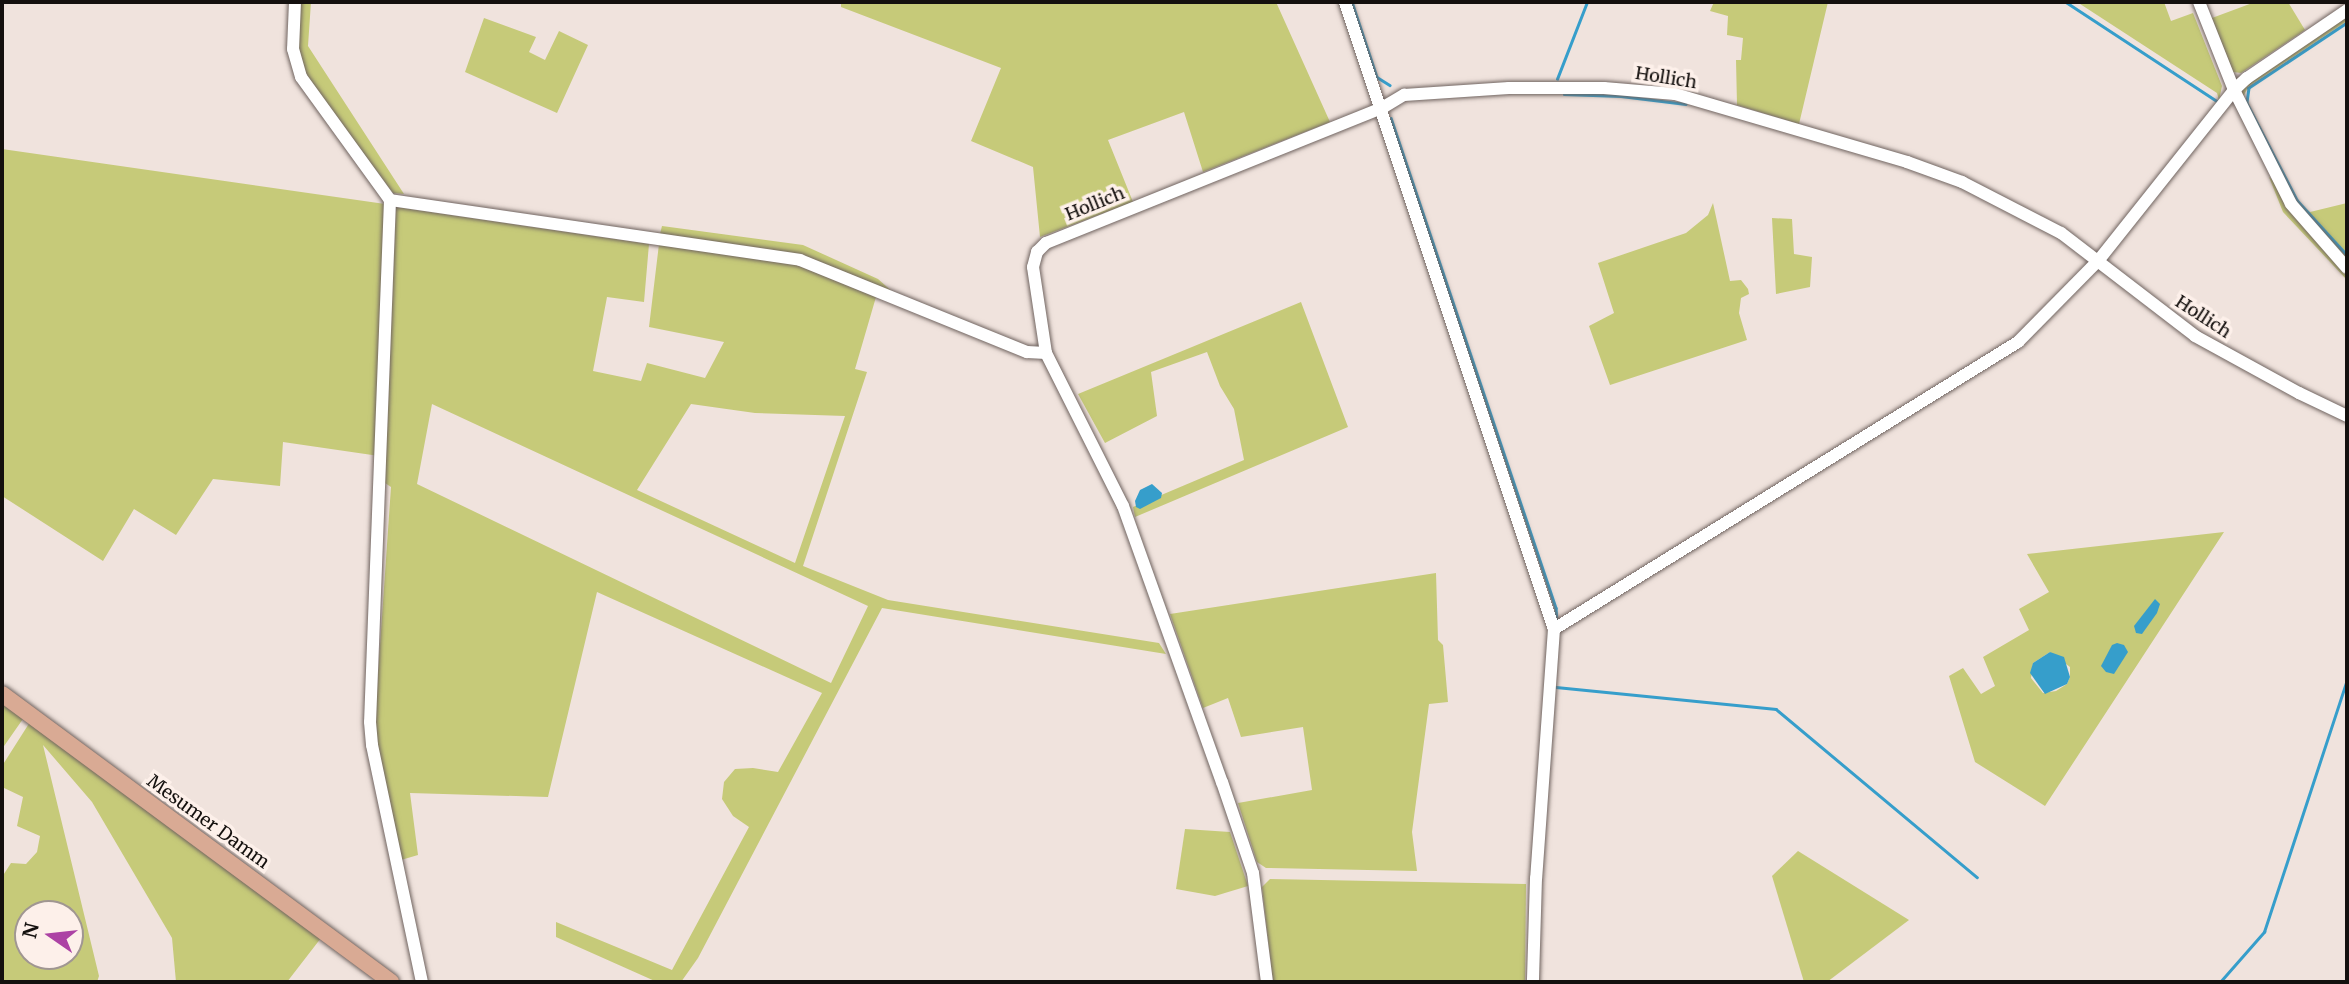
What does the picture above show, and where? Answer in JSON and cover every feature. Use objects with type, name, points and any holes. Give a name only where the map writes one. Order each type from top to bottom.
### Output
[{"type":"main road","name":"Mesumer Damm","points":[[2,694],[391,982]]},
{"type":"street","points":[[295,2],[293,49],[301,77],[390,200],[370,722],[372,745],[422,982]]},
{"type":"street","points":[[1345,2],[1554,629],[1536,878],[1532,982]]},
{"type":"street","points":[[2199,2],[2234,90],[2291,204],[2347,268]]},
{"type":"street","points":[[1554,629],[2018,342],[2098,261],[2234,90],[2247,78],[2347,10]]},
{"type":"street","name":"Hollich","points":[[1267,982],[1253,873],[1222,782],[1123,506],[1045,353],[1033,267],[1041,246],[1382,108],[1404,95],[1509,88],[1604,88],[1675,94],[1906,162],[1962,182],[2032,215],[2098,261],[2195,336],[2347,416]]},
{"type":"street","points":[[390,200],[800,260],[1027,352],[1045,353]]},
{"type":"green space","points":[[301,2],[311,2],[308,46],[404,194],[393,193],[304,74],[298,45]]},
{"type":"green space","points":[[841,2],[1276,2],[1330,122],[1203,172],[1184,112],[1108,140],[1133,202],[1040,237],[1033,167],[971,141],[1001,68],[841,7]]},
{"type":"green space","points":[[1714,2],[1828,2],[1799,124],[1737,105],[1736,60],[1741,60],[1743,38],[1727,35],[1728,16],[1710,11]]},
{"type":"green space","points":[[2077,2],[2164,2],[2171,21],[2193,13],[2222,86],[2219,100],[2217,93]]},
{"type":"green space","points":[[2255,2],[2288,2],[2305,30],[2241,73],[2233,72],[2212,18]]},
{"type":"green space","points":[[2347,15],[2347,21],[2248,87],[2242,99],[2242,88]]},
{"type":"green space","points":[[484,18],[536,37],[529,52],[545,60],[559,31],[588,45],[557,113],[465,72]]},
{"type":"green space","points":[[2,149],[385,204],[379,456],[283,442],[280,486],[213,479],[176,535],[134,509],[103,561],[2,496]]},
{"type":"green space","points":[[2269,177],[2310,212],[2347,203],[2347,280],[2283,212]]},
{"type":"green space","points":[[1713,203],[1730,281],[1741,280],[1748,289],[1749,294],[1741,298],[1739,313],[1747,340],[1610,385],[1589,326],[1614,313],[1598,263],[1686,233],[1708,215]]},
{"type":"green space","points":[[396,207],[649,244],[644,302],[607,297],[593,371],[641,381],[647,363],[705,378],[724,342],[649,327],[659,244],[797,265],[876,297],[855,369],[867,372],[803,566],[888,600],[1159,643],[1166,654],[882,608],[698,958],[681,982],[657,982],[556,937],[556,922],[672,970],[749,827],[733,816],[722,799],[724,782],[735,769],[753,768],[778,772],[822,693],[597,592],[548,797],[410,793],[418,855],[401,860],[376,749],[375,718],[391,487],[385,483]],"holes":[[[432,404],[868,606],[831,683],[417,484]],[[691,404],[755,413],[845,416],[795,563],[637,490]]]},
{"type":"green space","points":[[1772,218],[1792,219],[1794,254],[1812,257],[1810,287],[1776,294]]},
{"type":"green space","points":[[662,226],[803,245],[878,279],[895,294],[799,256],[660,234]]},
{"type":"green space","points":[[1301,302],[1348,427],[1135,517],[1133,507],[1244,460],[1234,409],[1220,386],[1207,352],[1151,372],[1157,416],[1105,443],[1078,394]]},
{"type":"green space","points":[[2224,532],[2045,806],[1975,762],[1949,676],[1963,668],[1981,694],[1995,686],[1983,657],[2029,630],[2019,609],[2049,592],[2027,554]],"holes":[[[2050,652],[2070,667],[2067,684],[2056,691],[2043,693],[2031,678],[2033,663]]]},
{"type":"green space","points":[[1436,573],[1438,640],[1443,645],[1448,702],[1429,704],[1412,832],[1417,871],[1266,868],[1257,862],[1238,803],[1312,790],[1303,727],[1241,737],[1228,698],[1203,708],[1170,614]]},
{"type":"green space","points":[[2,700],[25,716],[2,749],[4,722]]},
{"type":"green space","points":[[30,722],[321,938],[287,982],[176,982],[172,938],[92,802],[43,745],[81,900],[14,900],[14,970],[84,970],[84,914],[99,976],[97,982],[2,982],[2,877],[11,863],[26,864],[37,852],[40,836],[17,826],[23,797],[2,787],[2,766]]},
{"type":"green space","points":[[1185,829],[1230,832],[1248,886],[1215,896],[1176,889]]},
{"type":"green space","points":[[1798,851],[1909,920],[1827,982],[1804,982],[1772,876]]},
{"type":"green space","points":[[1270,879],[1526,884],[1525,982],[1273,982],[1262,887]]},
{"type":"water","points":[[1152,484],[1162,493],[1161,498],[1140,509],[1136,507],[1135,501],[1140,490]]},
{"type":"water","points":[[2155,599],[2160,604],[2157,613],[2142,634],[2136,633],[2134,626]]},
{"type":"water","points":[[2112,645],[2124,645],[2128,652],[2114,674],[2106,672],[2101,666]]},
{"type":"water","points":[[2050,652],[2064,657],[2070,677],[2067,684],[2045,694],[2030,673],[2033,663]]},
{"type":"waterway","points":[[1352,2],[1377,77],[1390,85]]},
{"type":"waterway","points":[[1557,79],[1587,2]]},
{"type":"waterway","points":[[2066,2],[2217,101]]},
{"type":"waterway","points":[[2347,23],[2249,88],[2247,103],[2297,200],[2347,255]]},
{"type":"waterway","points":[[1564,94],[1621,96],[1686,104]]},
{"type":"waterway","points":[[1391,118],[1556,608],[1557,621]]},
{"type":"waterway","points":[[2220,982],[2264,932],[2347,680]]},
{"type":"waterway","points":[[1556,687],[1776,709],[1977,877]]}]
